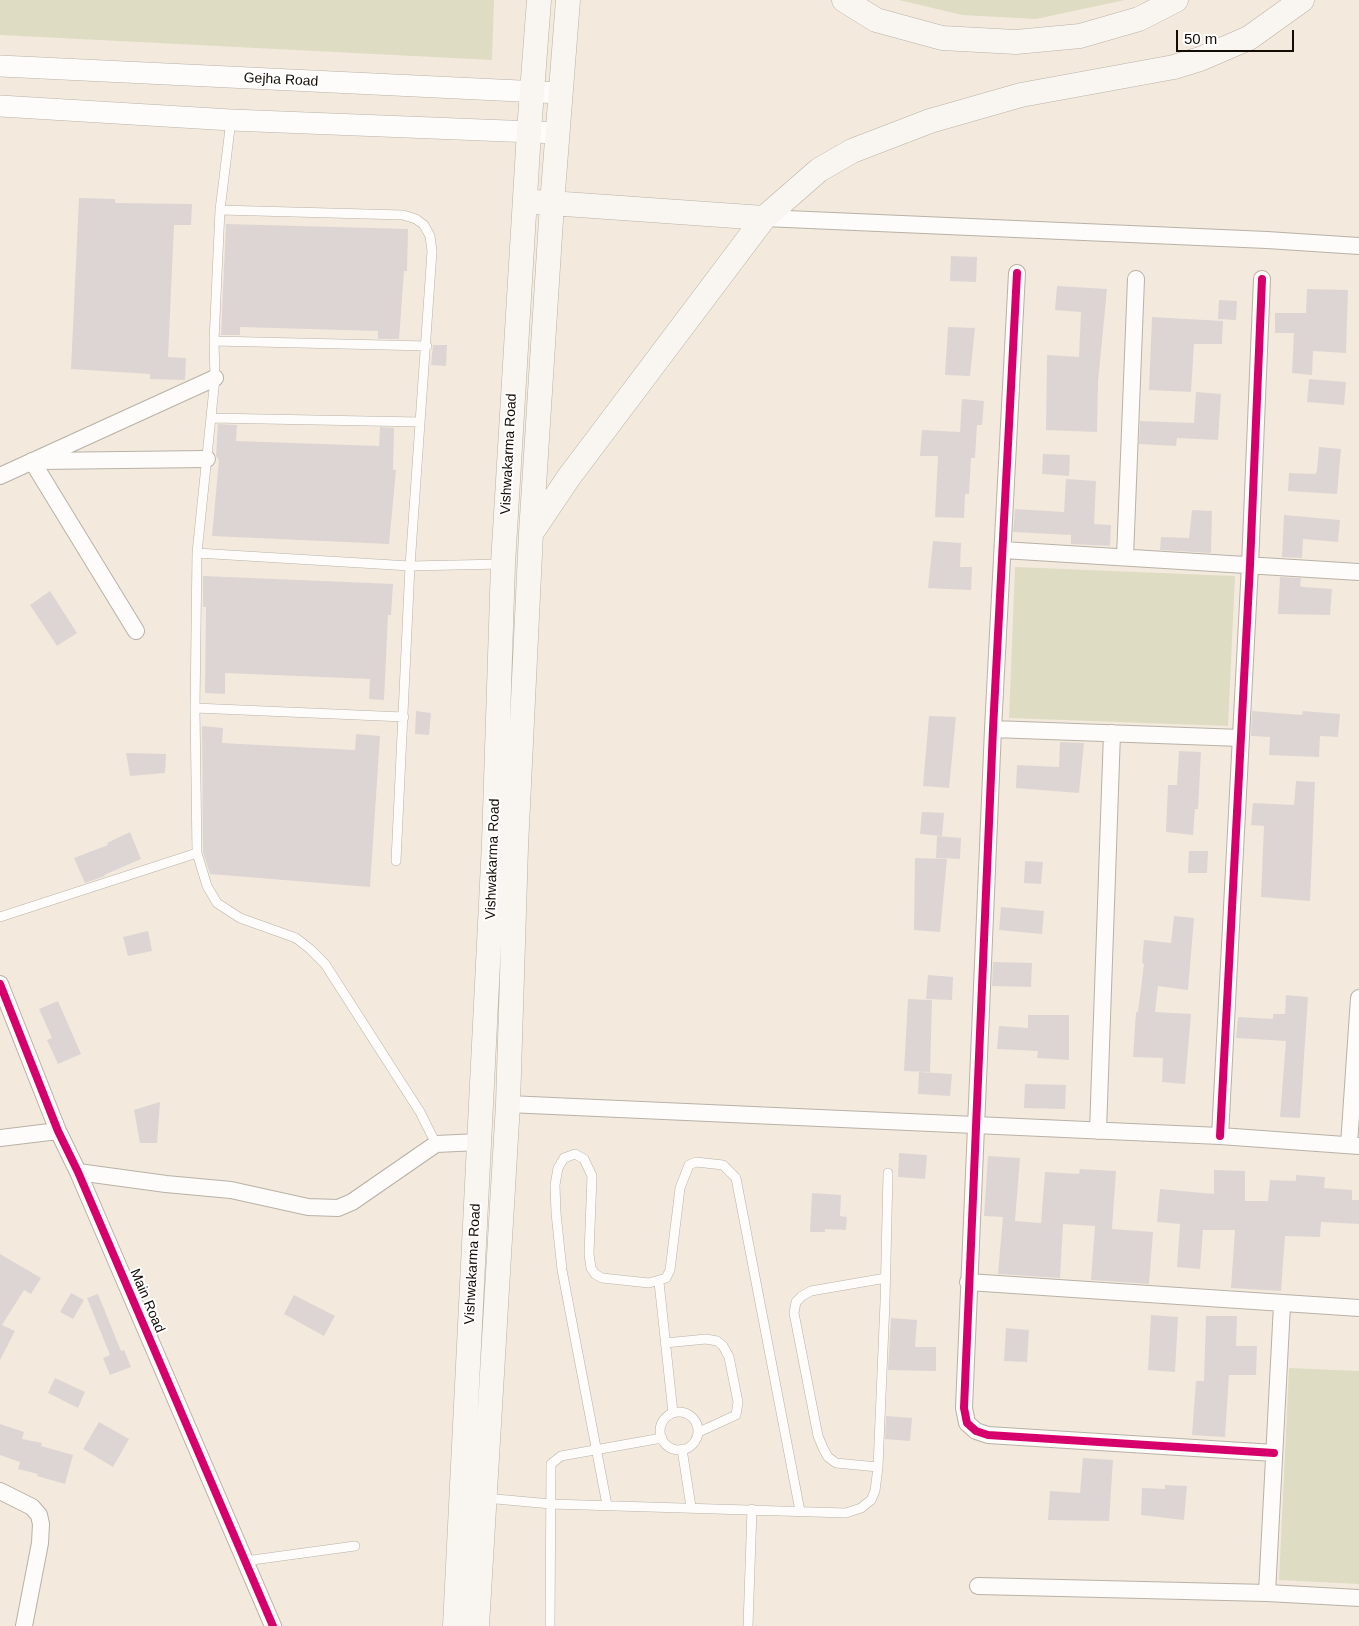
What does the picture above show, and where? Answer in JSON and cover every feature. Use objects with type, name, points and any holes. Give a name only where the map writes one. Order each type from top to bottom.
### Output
[{"type":"main road","name":"Vishwakarma Road","points":[[455,1626],[494,843],[503,564],[529,132],[539,0]]},
{"type":"main road","name":"Vishwakarma Road","points":[[476,1626],[508,1104],[512,967],[531,533],[552,204],[568,0]]},
{"type":"main road","points":[[844,0],[876,20],[942,38],[1016,42],[1080,36],[1139,19],[1176,0]]},
{"type":"main road","points":[[531,533],[585,455],[764,218],[819,170],[852,152],[930,121],[1022,95],[1174,67],[1200,59],[1249,38],[1302,0]]},
{"type":"main road","points":[[525,201],[764,218]]},
{"type":"main road","points":[[488,964],[512,967]]},
{"type":"street","name":"Gejha Road","points":[[0,66],[561,94]]},
{"type":"street","points":[[0,106],[231,120],[558,132]]},
{"type":"street","points":[[764,218],[1266,240],[1359,246]]},
{"type":"street","points":[[1017,272],[993,728],[968,1282],[964,1408],[967,1424],[976,1431],[988,1435],[1274,1453]]},
{"type":"street","points":[[1125,558],[1136,279]]},
{"type":"street","points":[[1220,1136],[1250,565],[1262,279]]},
{"type":"street","points":[[0,476],[215,378]]},
{"type":"street","points":[[32,461],[207,459]]},
{"type":"street","points":[[32,461],[136,631]]},
{"type":"street","points":[[1003,550],[1359,572]]},
{"type":"street","points":[[993,728],[1241,738]]},
{"type":"street","points":[[1098,1131],[1112,733]]},
{"type":"street","name":"Main Road","points":[[0,984],[58,1131],[78,1172],[273,1626]]},
{"type":"street","points":[[508,1104],[1220,1136],[1354,1145],[1359,998]]},
{"type":"street","points":[[0,1138],[58,1131]]},
{"type":"street","points":[[78,1172],[166,1184],[231,1190],[308,1207],[332,1209],[352,1202],[436,1144],[480,1142]]},
{"type":"street","points":[[968,1282],[1359,1308]]},
{"type":"street","points":[[1267,1593],[1282,1304]]},
{"type":"street","points":[[0,1491],[32,1507],[39,1515],[41,1524],[40,1543],[24,1626]]},
{"type":"street","points":[[978,1586],[1267,1593],[1359,1598]]},
{"type":"lane","points":[[231,120],[220,210],[212,418],[197,553],[195,708],[197,854],[206,886],[217,903],[240,918],[296,938],[310,948],[325,964],[415,1104],[436,1144]]},
{"type":"lane","points":[[220,210],[403,215],[416,219],[424,225],[430,236],[432,252],[427,346],[410,566],[396,861]]},
{"type":"lane","points":[[214,341],[427,346]]},
{"type":"lane","points":[[212,418],[420,422]]},
{"type":"lane","points":[[197,553],[410,566],[503,564]]},
{"type":"lane","points":[[195,708],[404,717]]},
{"type":"lane","points":[[0,917],[197,854]]},
{"type":"lane","points":[[607,1505],[562,1270],[555,1185],[558,1168],[564,1158],[575,1154],[584,1159],[592,1176],[589,1254],[591,1268],[595,1274],[602,1278],[659,1282],[666,1278],[670,1270],[680,1188],[685,1171],[689,1165],[696,1162],[723,1165],[736,1178],[800,1511]]},
{"type":"lane","points":[[484,1498],[551,1504],[846,1513],[861,1508],[871,1500],[875,1491],[878,1467],[886,1278],[888,1173]]},
{"type":"lane","points":[[878,1467],[836,1463],[828,1458],[818,1436],[794,1313],[796,1302],[811,1291],[886,1278]]},
{"type":"lane","points":[[659,1282],[673,1412]]},
{"type":"lane","points":[[665,1343],[706,1339],[716,1340],[724,1346],[729,1357],[738,1402],[736,1415],[698,1432]]},
{"type":"lane","points":[[673,1412],[686,1413],[696,1420],[698,1432],[693,1444],[682,1450],[670,1447],[662,1438],[661,1426],[673,1412]]},
{"type":"lane","points":[[550,1626],[550,1471],[554,1460],[561,1456],[662,1438]]},
{"type":"lane","points":[[682,1450],[691,1507]]},
{"type":"lane","points":[[748,1626],[752,1509]]},
{"type":"lane","points":[[246,1561],[355,1546]]},
{"type":"shaded area","points":[[0,0],[494,0],[492,60],[0,35]]},
{"type":"shaded area","points":[[899,0],[1125,0],[1036,19],[962,15]]},
{"type":"shaded area","points":[[1015,567],[1235,576],[1228,726],[1009,718]]},
{"type":"shaded area","points":[[1289,1368],[1359,1371],[1359,1584],[1279,1580]]},
{"type":"building","points":[[79,198],[115,199],[115,203],[192,204],[191,225],[174,225],[168,357],[186,358],[185,380],[150,379],[150,374],[71,369]]},
{"type":"building","points":[[226,224],[408,229],[407,271],[404,271],[399,339],[378,339],[378,331],[240,327],[240,335],[221,335]]},
{"type":"building","points":[[951,256],[977,257],[976,282],[950,281]]},
{"type":"building","points":[[1057,286],[1107,289],[1098,382],[1097,432],[1046,430],[1047,355],[1079,357],[1081,312],[1055,310]]},
{"type":"building","points":[[1307,289],[1348,290],[1346,353],[1313,351],[1312,375],[1292,373],[1294,333],[1275,333],[1275,313],[1306,313]]},
{"type":"building","points":[[1219,300],[1237,301],[1236,320],[1218,319]]},
{"type":"building","points":[[1152,317],[1223,321],[1222,344],[1194,344],[1191,392],[1149,390]]},
{"type":"building","points":[[948,327],[975,328],[970,376],[945,375]]},
{"type":"building","points":[[433,345],[447,345],[446,366],[431,365]]},
{"type":"building","points":[[1309,379],[1346,382],[1344,405],[1307,402]]},
{"type":"building","points":[[1196,392],[1221,394],[1218,440],[1177,438],[1176,446],[1139,444],[1140,421],[1194,423]]},
{"type":"building","points":[[962,399],[984,401],[982,425],[977,425],[975,458],[971,458],[969,494],[965,494],[964,518],[935,517],[938,456],[920,456],[922,430],[960,432]]},
{"type":"building","points":[[218,424],[237,425],[236,441],[379,446],[380,427],[394,428],[393,470],[396,470],[389,544],[212,536],[219,460],[216,456]]},
{"type":"building","points":[[1319,447],[1341,449],[1337,494],[1288,491],[1289,473],[1315,474],[1317,471]]},
{"type":"building","points":[[1043,454],[1070,455],[1069,476],[1042,474]]},
{"type":"building","points":[[1066,479],[1096,481],[1094,524],[1111,525],[1110,546],[1071,544],[1071,535],[1013,532],[1015,509],[1064,512]]},
{"type":"building","points":[[1192,510],[1212,511],[1211,553],[1160,550],[1161,537],[1189,538]]},
{"type":"building","points":[[1284,515],[1340,520],[1338,542],[1303,539],[1302,558],[1282,557]]},
{"type":"building","points":[[933,541],[961,543],[960,567],[972,567],[971,590],[928,588]]},
{"type":"building","points":[[203,576],[393,584],[391,615],[388,615],[384,700],[369,699],[370,679],[225,673],[225,694],[205,693],[206,607],[203,607]]},
{"type":"building","points":[[1280,577],[1301,578],[1300,586],[1303,587],[1332,589],[1330,615],[1278,614]]},
{"type":"building","points":[[50,591],[77,633],[57,646],[30,605]]},
{"type":"building","points":[[416,711],[431,713],[429,735],[415,734]]},
{"type":"building","points":[[1252,711],[1302,715],[1303,711],[1340,714],[1338,737],[1320,736],[1319,757],[1269,755],[1270,737],[1251,736]]},
{"type":"building","points":[[929,716],[956,717],[949,788],[923,786]]},
{"type":"building","points":[[202,726],[223,728],[222,743],[355,750],[356,734],[380,736],[370,887],[210,874],[203,852]]},
{"type":"building","points":[[1060,742],[1084,743],[1079,793],[1016,788],[1017,765],[1059,767]]},
{"type":"building","points":[[1179,751],[1201,752],[1198,809],[1195,809],[1193,835],[1166,832],[1168,785],[1177,785]]},
{"type":"building","points":[[126,753],[166,754],[165,773],[130,776]]},
{"type":"building","points":[[1296,781],[1315,782],[1310,901],[1261,897],[1264,826],[1251,825],[1253,803],[1294,805]]},
{"type":"building","points":[[922,812],[944,813],[942,836],[920,834]]},
{"type":"building","points":[[130,832],[141,859],[85,883],[74,858],[108,845],[107,843]]},
{"type":"building","points":[[937,836],[961,838],[960,859],[936,858]]},
{"type":"building","points":[[1189,851],[1208,851],[1207,873],[1188,873]]},
{"type":"building","points":[[915,858],[947,859],[940,932],[914,930]]},
{"type":"building","points":[[1025,861],[1043,862],[1041,884],[1024,883]]},
{"type":"building","points":[[1001,907],[1044,911],[1042,934],[999,930]]},
{"type":"building","points":[[1174,916],[1194,918],[1188,990],[1158,986],[1155,1012],[1191,1014],[1185,1084],[1162,1082],[1163,1058],[1133,1057],[1136,1012],[1138,1012],[1144,964],[1142,963],[1144,940],[1171,943]]},
{"type":"building","points":[[148,931],[152,951],[128,956],[123,937]]},
{"type":"building","points":[[993,962],[1032,963],[1031,987],[992,986]]},
{"type":"building","points":[[928,975],[953,977],[952,1000],[926,999]]},
{"type":"building","points":[[1286,995],[1308,997],[1300,1118],[1280,1117],[1286,1041],[1236,1038],[1238,1017],[1273,1019],[1273,1014],[1285,1014]]},
{"type":"building","points":[[908,999],[932,1000],[930,1072],[904,1071]]},
{"type":"building","points":[[58,1001],[81,1054],[58,1064],[47,1040],[52,1038],[39,1009]]},
{"type":"building","points":[[1028,1015],[1069,1015],[1069,1060],[1037,1058],[1038,1051],[997,1049],[999,1026],[1028,1028]]},
{"type":"building","points":[[919,1072],[952,1074],[950,1096],[918,1094]]},
{"type":"building","points":[[1025,1084],[1066,1085],[1065,1109],[1024,1108]]},
{"type":"building","points":[[160,1102],[157,1143],[140,1143],[134,1110]]},
{"type":"building","points":[[899,1153],[927,1155],[925,1179],[898,1177]]},
{"type":"building","points":[[988,1156],[1020,1158],[1015,1221],[1041,1223],[1045,1172],[1079,1174],[1080,1169],[1116,1171],[1112,1229],[1153,1232],[1149,1284],[1091,1280],[1095,1226],[1063,1224],[1060,1278],[998,1274],[1003,1217],[984,1216]]},
{"type":"building","points":[[1214,1170],[1245,1171],[1245,1201],[1268,1201],[1270,1180],[1296,1181],[1296,1175],[1325,1177],[1324,1188],[1352,1190],[1352,1200],[1359,1200],[1359,1224],[1321,1222],[1320,1237],[1285,1236],[1281,1291],[1231,1288],[1235,1230],[1203,1230],[1200,1269],[1177,1267],[1180,1224],[1157,1222],[1160,1189],[1214,1194]]},
{"type":"building","points":[[812,1193],[841,1195],[840,1216],[847,1217],[846,1230],[825,1229],[825,1232],[810,1232]]},
{"type":"building","points":[[0,1254],[41,1278],[31,1294],[24,1290],[2,1325],[15,1331],[0,1360]]},
{"type":"building","points":[[71,1293],[84,1300],[73,1319],[60,1312]]},
{"type":"building","points":[[98,1294],[121,1351],[124,1350],[131,1367],[110,1375],[103,1358],[110,1355],[87,1298]]},
{"type":"building","points":[[294,1295],[335,1316],[324,1336],[284,1314]]},
{"type":"building","points":[[1151,1315],[1178,1317],[1175,1372],[1148,1370]]},
{"type":"building","points":[[1206,1316],[1237,1316],[1236,1346],[1257,1346],[1256,1375],[1229,1375],[1225,1437],[1192,1435],[1196,1381],[1204,1381]]},
{"type":"building","points":[[891,1318],[917,1320],[915,1347],[936,1347],[936,1371],[888,1370]]},
{"type":"building","points":[[1006,1328],[1029,1330],[1027,1362],[1004,1361]]},
{"type":"building","points":[[55,1378],[85,1392],[78,1408],[48,1393]]},
{"type":"building","points":[[886,1416],[912,1418],[910,1441],[885,1439]]},
{"type":"building","points":[[99,1422],[129,1439],[113,1467],[83,1449]]},
{"type":"building","points":[[0,1424],[24,1432],[22,1439],[42,1443],[41,1446],[73,1455],[65,1484],[18,1469],[20,1462],[0,1455]]},
{"type":"building","points":[[1083,1458],[1113,1460],[1109,1521],[1048,1520],[1050,1491],[1080,1493]]},
{"type":"building","points":[[1165,1485],[1187,1486],[1184,1520],[1141,1515],[1142,1488],[1165,1489]]},
{"type":"cycle path","points":[[1017,273],[993,729],[964,1408],[967,1423],[976,1431],[988,1435],[1274,1453]]},
{"type":"cycle path","points":[[1220,1136],[1250,565],[1262,279]]},
{"type":"cycle path","points":[[0,984],[58,1131],[78,1172],[273,1626]]}]
